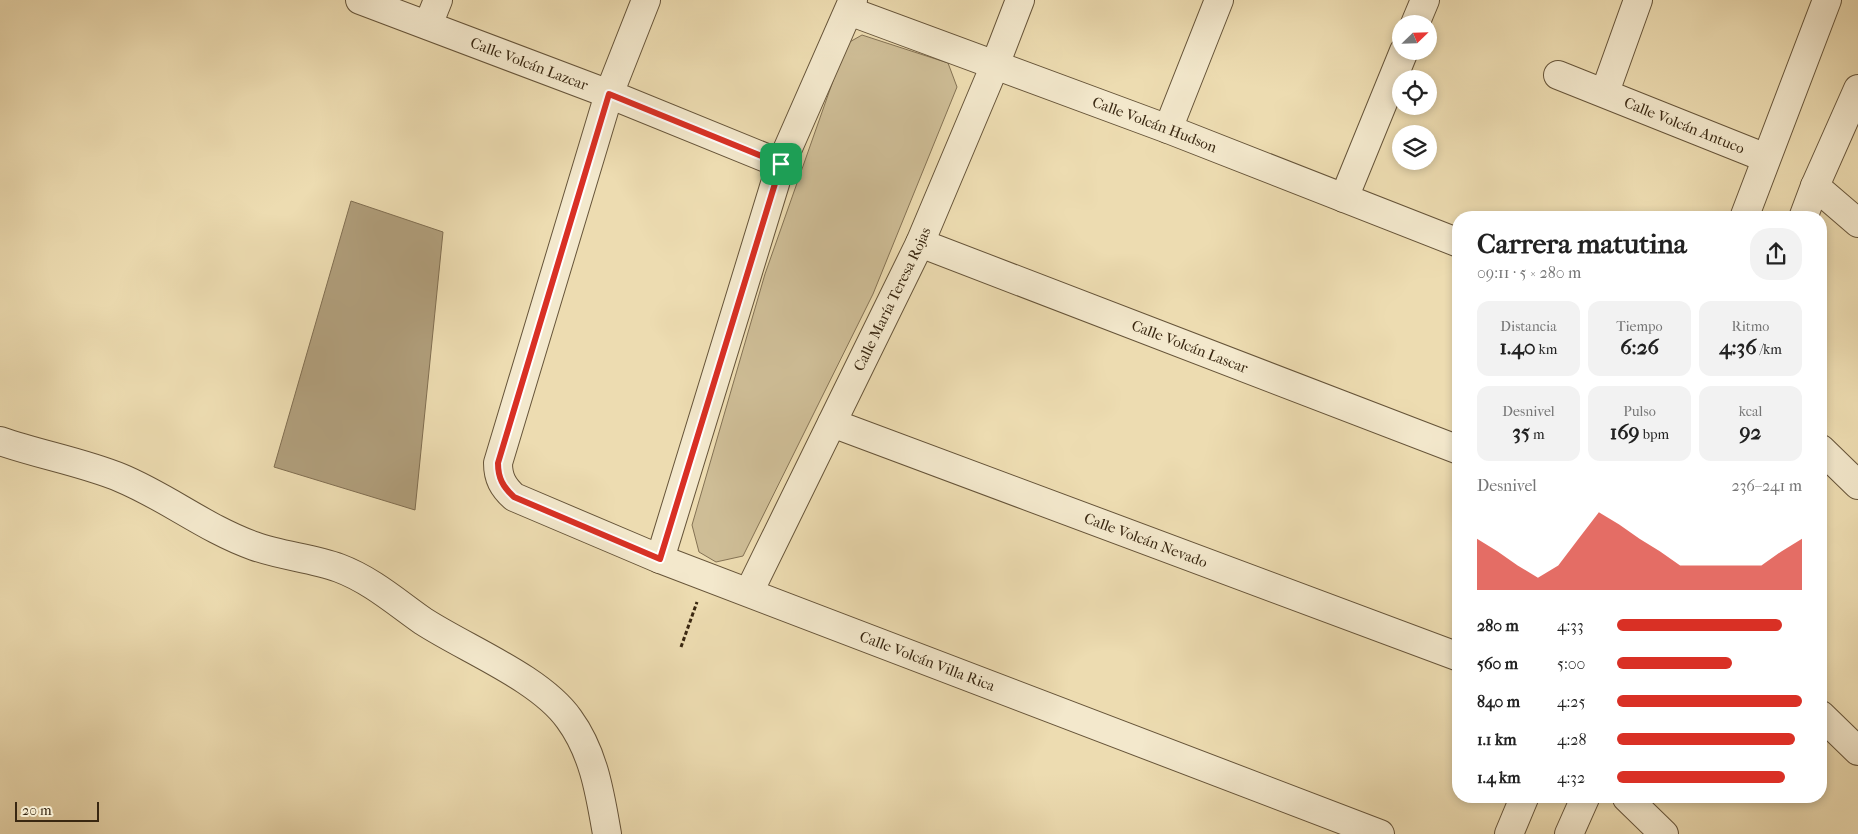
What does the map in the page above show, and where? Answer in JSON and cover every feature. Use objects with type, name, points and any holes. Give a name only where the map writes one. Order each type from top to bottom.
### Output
[{"type":"street","name":"Calle Volcán Lazcar","points":[[360,0],[609,94],[781,164]]},
{"type":"street","points":[[428,26],[438,0]]},
{"type":"street","points":[[609,94],[646,0]]},
{"type":"street","name":"Calle María Teresa Rojas","points":[[749,592],[920,243],[995,65],[1020,0]]},
{"type":"street","points":[[1168,129],[1219,0]]},
{"type":"street","points":[[1419,15],[1425,0]]},
{"type":"street","points":[[1605,92],[1638,0]]},
{"type":"street","points":[[1747,211],[1828,0]]},
{"type":"street","points":[[660,559],[781,164],[851,5]]},
{"type":"street","name":"Calle Volcán Hudson","points":[[851,5],[995,65],[1168,129],[1452,240]]},
{"type":"street","points":[[1344,198],[1400,60]]},
{"type":"street","name":"Calle Volcán Antuco","points":[[1558,75],[1605,92],[1766,158]]},
{"type":"street","points":[[1806,211],[1858,89]]},
{"type":"street","name":"Calle Volcán Villa Rica","points":[[609,94],[498,463],[498,474],[506,490],[514,497],[660,559],[1380,834]]},
{"type":"street","points":[[1815,186],[1858,223]]},
{"type":"street","name":"Calle Volcán Lascar","points":[[920,243],[1452,447]]},
{"type":"street","name":"Calle Volcán Nevado","points":[[832,423],[1452,655]]},
{"type":"street","points":[[0,441],[122,478],[218,531],[256,547],[340,568],[366,580],[424,621],[525,680],[550,699],[568,718],[585,746],[598,783],[607,834]]},
{"type":"street","points":[[1827,455],[1858,485]]},
{"type":"street","points":[[1827,721],[1858,751]]},
{"type":"street","points":[[1509,834],[1522,803]]},
{"type":"street","points":[[1569,834],[1583,803]]},
{"type":"street","points":[[1632,803],[1664,834]]},
{"type":"path","points":[[680,647],[707,576]]},
{"type":"shaded area","points":[[862,35],[948,63],[957,87],[873,294],[743,556],[716,562],[699,552],[692,525],[765,274],[846,44]]},
{"type":"shaded area","points":[[351,201],[443,232],[415,510],[274,467]]},
{"type":"route","points":[[609,94],[781,164],[660,559],[514,497],[501,483],[498,474],[498,463],[609,94]]}]
